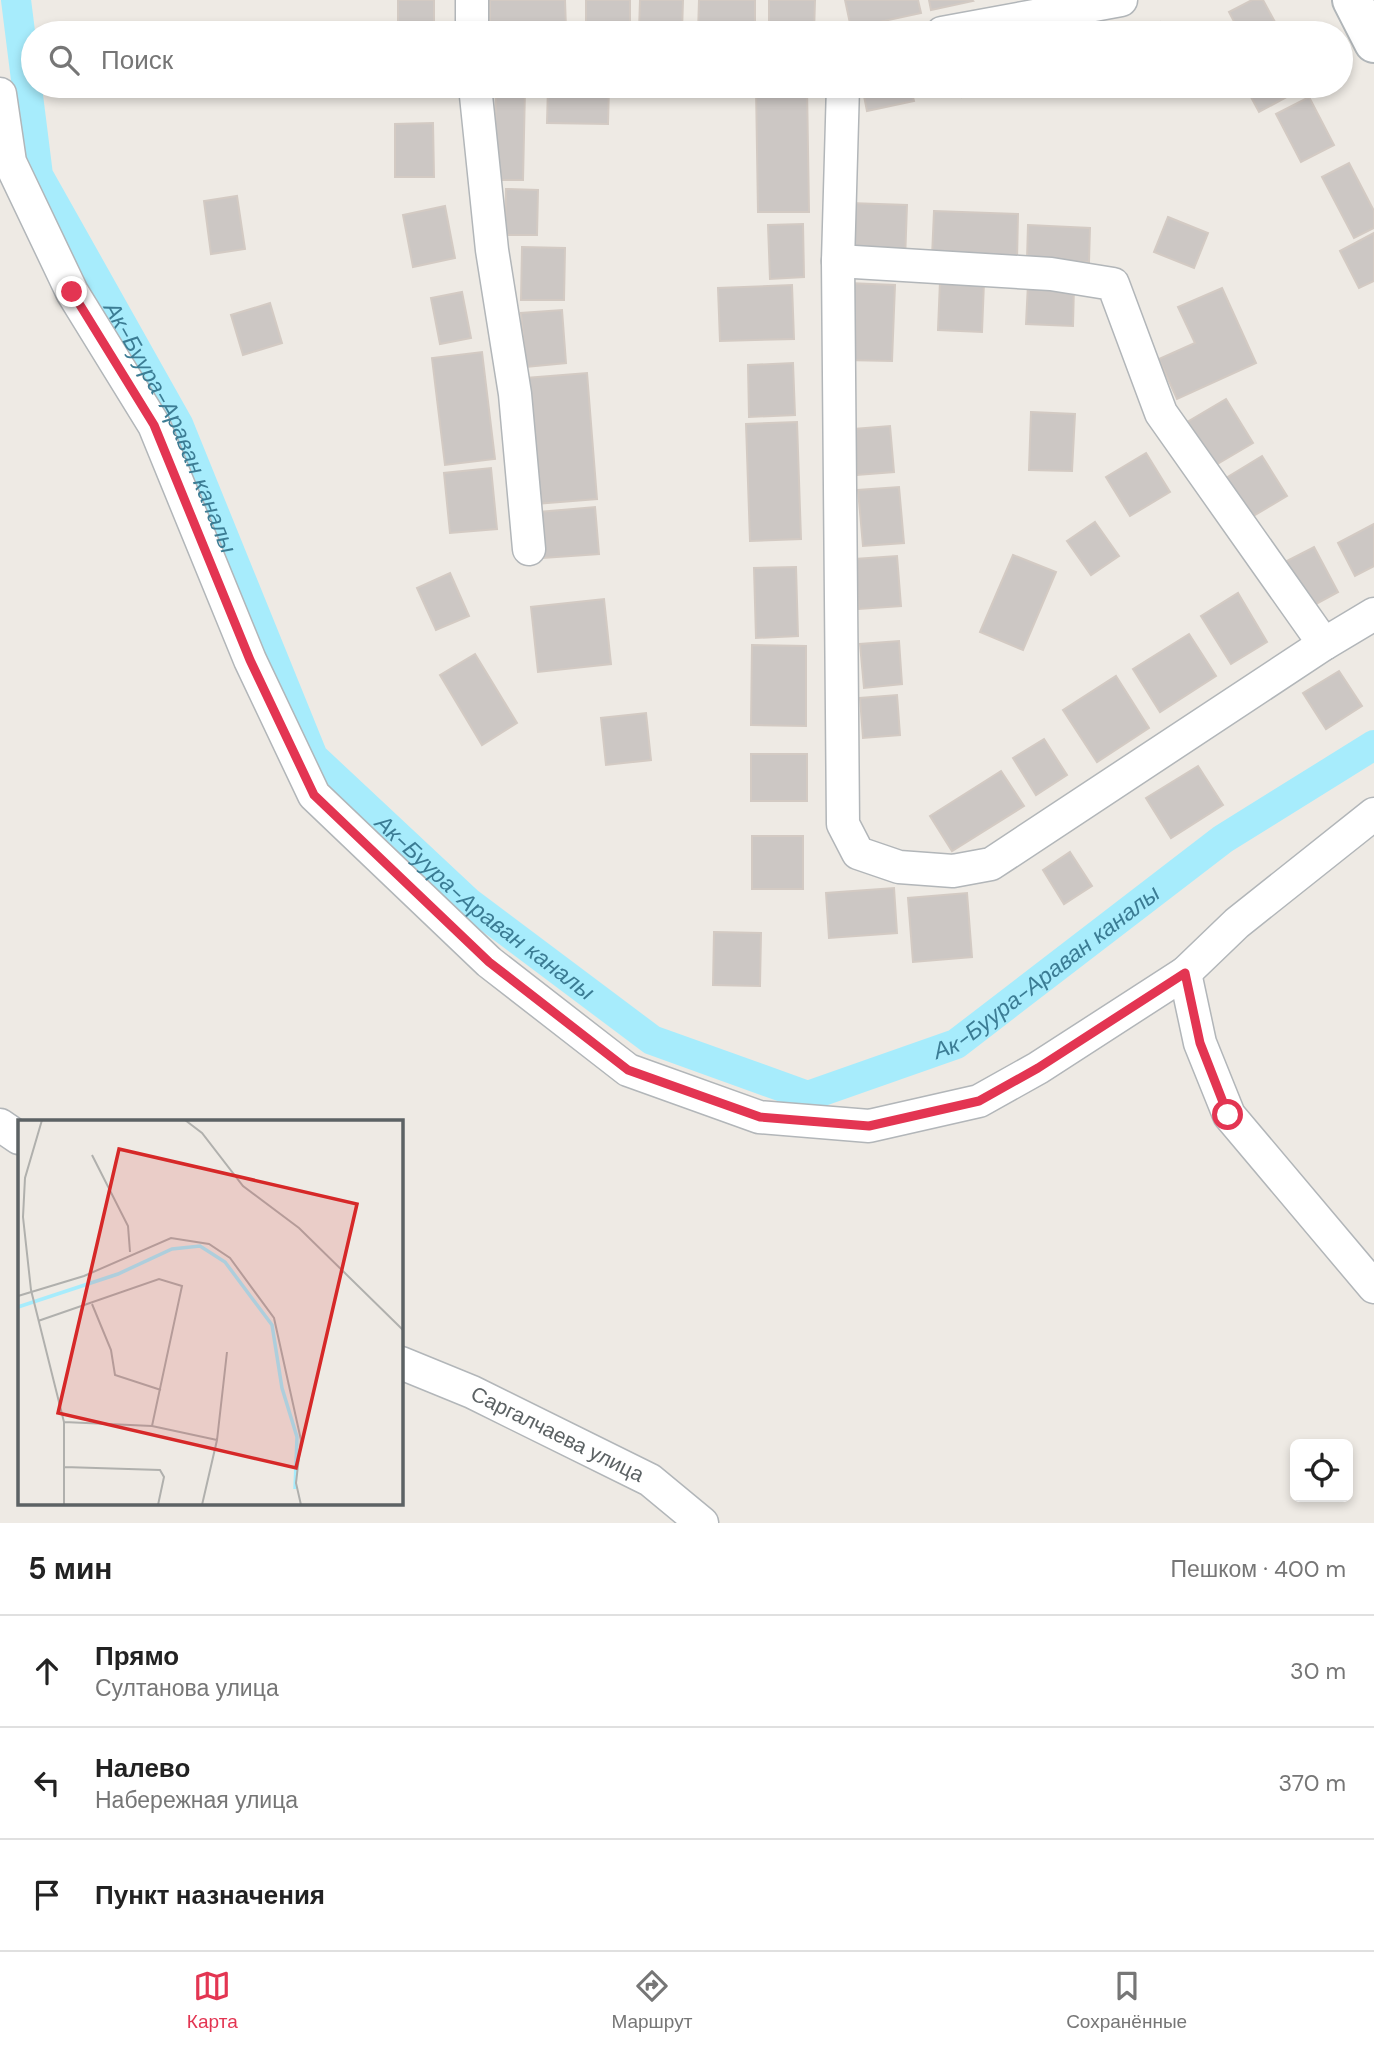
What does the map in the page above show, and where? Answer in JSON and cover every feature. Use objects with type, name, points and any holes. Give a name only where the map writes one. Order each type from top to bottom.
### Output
[{"type":"main road","points":[[1352,0],[1374,43]]},
{"type":"street","points":[[472,0],[472,21]]},
{"type":"street","points":[[1007,21],[1121,0]]},
{"type":"street","points":[[0,94],[10,162],[72,292],[154,425],[250,660],[314,795],[489,962],[628,1070],[760,1117],[869,1126],[979,1101],[1038,1068],[1185,973],[1237,923],[1374,814]]},
{"type":"street","points":[[476,98],[492,250],[516,394],[529,549]]},
{"type":"street","points":[[843,98],[838,261],[843,824],[858,853],[899,867],[953,871],[991,864],[1324,644],[1374,614]]},
{"type":"street","points":[[838,261],[1051,274],[1113,284],[1161,413],[1324,644]]},
{"type":"street","points":[[1185,973],[1200,1043],[1228,1115],[1374,1287]]},
{"type":"street","points":[[0,1125],[18,1137]]},
{"type":"street","name":"Саргалчаева улица","points":[[402,1363],[472,1392],[650,1480],[702,1523]]},
{"type":"building","points":[[398,0],[434,0],[434,21],[398,21]]},
{"type":"building","points":[[490,0],[565,0],[566,21],[490,21]]},
{"type":"building","points":[[586,0],[630,0],[630,21],[586,21]]},
{"type":"building","points":[[640,0],[683,0],[682,21],[639,21]]},
{"type":"building","points":[[699,0],[755,0],[755,21],[698,21]]},
{"type":"building","points":[[769,0],[815,0],[814,21],[769,21]]},
{"type":"building","points":[[845,0],[918,0],[921,13],[884,21],[850,21]]},
{"type":"building","points":[[929,0],[972,0],[973,1],[931,10]]},
{"type":"building","points":[[1252,0],[1263,0],[1274,21],[1234,21],[1229,12]]},
{"type":"building","points":[[496,98],[525,98],[523,180],[494,180]]},
{"type":"building","points":[[548,98],[609,98],[608,124],[547,123]]},
{"type":"building","points":[[756,98],[807,98],[809,212],[758,212]]},
{"type":"building","points":[[864,98],[913,98],[914,101],[867,111]]},
{"type":"building","points":[[1251,98],[1285,98],[1259,112]]},
{"type":"building","points":[[1310,98],[1334,145],[1301,162],[1276,114]]},
{"type":"building","points":[[433,123],[434,177],[395,177],[395,124]]},
{"type":"building","points":[[1349,163],[1374,211],[1374,228],[1354,238],[1322,177]]},
{"type":"building","points":[[506,189],[538,190],[537,235],[505,235]]},
{"type":"building","points":[[237,196],[245,249],[211,254],[204,201]]},
{"type":"building","points":[[849,203],[907,205],[905,261],[847,259]]},
{"type":"building","points":[[445,206],[455,258],[413,267],[403,215]]},
{"type":"building","points":[[934,211],[1018,214],[1017,260],[932,257]]},
{"type":"building","points":[[1168,217],[1208,233],[1194,268],[1154,252]]},
{"type":"building","points":[[803,224],[804,277],[770,279],[768,225]]},
{"type":"building","points":[[1028,225],[1090,228],[1089,262],[1027,260]]},
{"type":"building","points":[[1374,233],[1374,281],[1359,288],[1340,251]]},
{"type":"building","points":[[522,247],[565,248],[564,300],[521,300]]},
{"type":"building","points":[[940,281],[984,282],[982,332],[938,330]]},
{"type":"building","points":[[848,283],[895,285],[892,361],[845,360]]},
{"type":"building","points":[[1028,284],[1074,285],[1073,326],[1026,324]]},
{"type":"building","points":[[792,285],[794,339],[720,341],[718,288]]},
{"type":"building","points":[[1222,288],[1256,363],[1177,399],[1159,359],[1195,343],[1178,307]]},
{"type":"building","points":[[462,292],[471,338],[440,344],[431,298]]},
{"type":"building","points":[[270,303],[282,343],[243,355],[231,315]]},
{"type":"building","points":[[562,310],[566,363],[526,367],[521,313]]},
{"type":"building","points":[[482,352],[495,459],[445,465],[432,358]]},
{"type":"building","points":[[793,363],[795,415],[749,417],[748,365]]},
{"type":"building","points":[[587,373],[597,499],[536,504],[526,378]]},
{"type":"building","points":[[1226,399],[1253,443],[1209,469],[1182,425]]},
{"type":"building","points":[[1031,412],[1075,414],[1072,471],[1029,470]]},
{"type":"building","points":[[797,422],[801,539],[750,541],[746,424]]},
{"type":"building","points":[[890,426],[894,472],[857,475],[854,429]]},
{"type":"building","points":[[1146,453],[1170,492],[1130,516],[1106,477]]},
{"type":"building","points":[[1262,456],[1287,496],[1245,521],[1221,481]]},
{"type":"building","points":[[491,468],[497,529],[450,533],[444,473]]},
{"type":"building","points":[[899,487],[904,543],[863,546],[858,490]]},
{"type":"building","points":[[595,507],[599,554],[543,558],[539,512]]},
{"type":"building","points":[[1095,522],[1119,556],[1091,575],[1067,541]]},
{"type":"building","points":[[1374,524],[1374,566],[1355,576],[1338,543]]},
{"type":"building","points":[[1314,547],[1338,592],[1296,615],[1271,569]]},
{"type":"building","points":[[1013,555],[1056,572],[1023,650],[980,632]]},
{"type":"building","points":[[897,556],[901,606],[859,609],[855,559]]},
{"type":"building","points":[[796,567],[798,636],[756,638],[754,568]]},
{"type":"building","points":[[450,573],[469,616],[436,630],[417,588]]},
{"type":"building","points":[[1238,593],[1267,642],[1231,664],[1201,616]]},
{"type":"building","points":[[604,599],[611,664],[538,672],[531,607]]},
{"type":"building","points":[[1189,634],[1216,676],[1160,712],[1133,669]]},
{"type":"building","points":[[899,641],[902,684],[864,688],[860,644]]},
{"type":"building","points":[[752,645],[806,646],[806,726],[751,725]]},
{"type":"building","points":[[475,654],[517,723],[482,745],[440,675]]},
{"type":"building","points":[[1339,671],[1362,706],[1326,729],[1303,693]]},
{"type":"building","points":[[1116,676],[1149,728],[1097,762],[1063,710]]},
{"type":"building","points":[[897,695],[900,735],[863,738],[860,698]]},
{"type":"building","points":[[646,713],[651,760],[606,765],[601,718]]},
{"type":"building","points":[[1044,739],[1067,775],[1036,795],[1013,758]]},
{"type":"building","points":[[751,754],[807,754],[807,801],[751,801]]},
{"type":"building","points":[[1198,766],[1223,805],[1171,838],[1146,798]]},
{"type":"building","points":[[1001,771],[1024,806],[952,851],[930,816]]},
{"type":"building","points":[[752,836],[803,836],[803,889],[752,889]]},
{"type":"building","points":[[1070,852],[1092,886],[1064,904],[1043,870]]},
{"type":"building","points":[[894,888],[897,933],[829,938],[826,893]]},
{"type":"building","points":[[967,893],[972,957],[913,962],[908,898]]},
{"type":"building","points":[[714,932],[761,933],[760,986],[713,985]]},
{"type":"waterway","name":"Ак-Буура-Араван каналы","points":[[16,0],[21,40]]},
{"type":"waterway","name":"Ак-Буура-Араван каналы","points":[[28,98],[38,175],[178,424],[313,757],[468,902],[652,1040],[808,1096],[956,1044],[1223,839],[1374,745]]},
{"type":"route","points":[[72,292],[154,425],[250,660],[314,795],[489,962],[628,1070],[760,1117],[869,1126],[979,1101],[1038,1068],[1185,973],[1200,1043],[1228,1115]]}]
